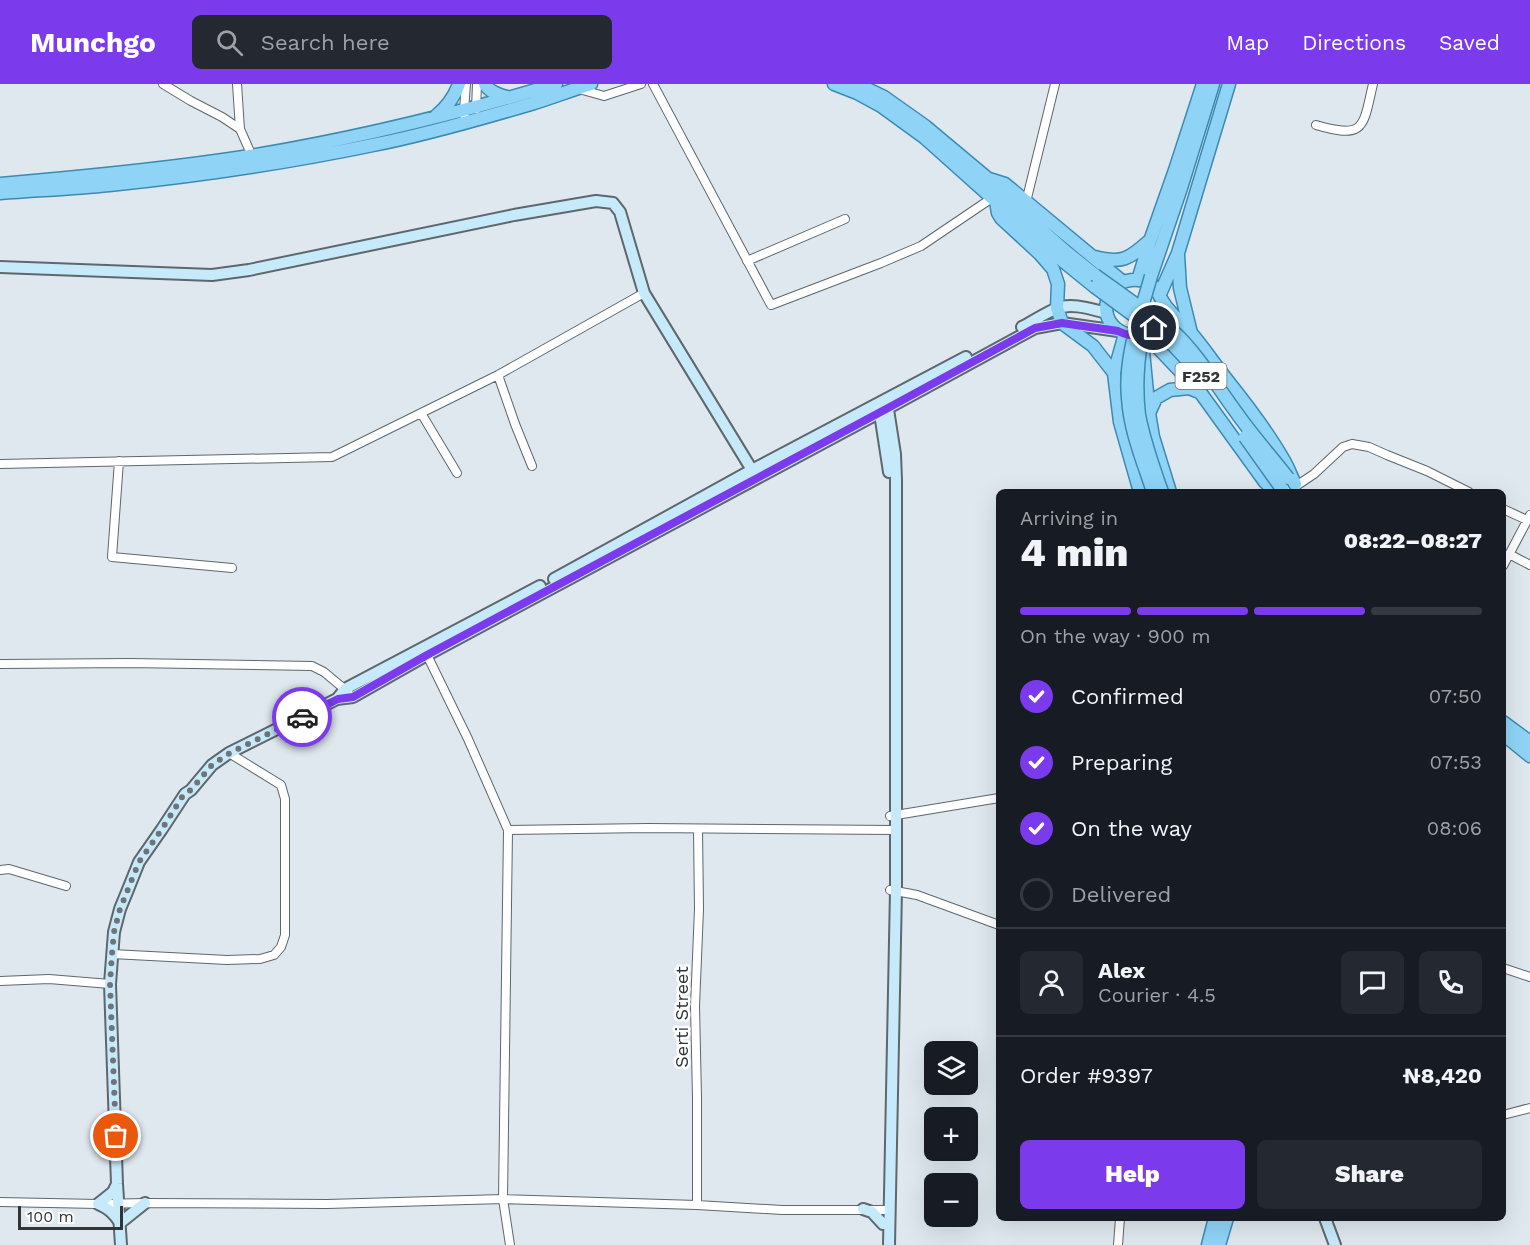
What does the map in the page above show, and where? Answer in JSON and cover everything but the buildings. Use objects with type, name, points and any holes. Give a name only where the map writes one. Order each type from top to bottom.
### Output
[{"type":"main road","points":[[435,117],[447,106],[459,84]]},
{"type":"main road","points":[[485,84],[495,93],[508,98]]},
{"type":"main road","points":[[0,193],[180,177],[267,165],[375,145],[471,114],[508,98],[556,84]]},
{"type":"main road","points":[[0,184],[144,170],[252,156],[435,117],[533,104],[591,84]]},
{"type":"main road","points":[[834,84],[881,106],[925,138],[1058,256],[1095,281]]},
{"type":"main road","points":[[858,84],[884,97],[925,126],[986,177],[1095,281]]},
{"type":"main road","points":[[1161,489],[1147,448],[1139,414],[1139,349],[1149,279],[1150,240],[1203,84]]},
{"type":"main road","points":[[1152,489],[1132,427],[1128,398],[1129,355],[1149,279],[1178,197],[1213,84]]},
{"type":"main road","points":[[1143,335],[1200,392],[1265,482],[1289,488],[1283,459],[1192,334],[1149,283],[1149,279],[1175,241],[1223,84]]},
{"type":"main road","points":[[121,1245],[110,984],[114,932],[120,909],[139,862],[184,794],[191,790],[212,765],[230,753],[338,699],[752,470],[1035,328],[1062,323],[1130,336],[1143,335],[1154,328],[1160,320],[1161,298],[1178,253],[1229,84]]},
{"type":"main road","points":[[986,177],[1005,184],[1123,282]]},
{"type":"main road","points":[[994,200],[1001,218],[1053,268],[1058,284],[1057,308],[1062,323],[1093,346],[1114,373]]},
{"type":"main road","points":[[0,267],[212,275],[249,270],[514,215],[606,201],[613,203],[620,212],[644,293],[752,470]]},
{"type":"main road","points":[[1091,256],[1109,261],[1131,257],[1150,240]]},
{"type":"main road","points":[[1178,253],[1180,288],[1192,334]]},
{"type":"main road","points":[[1122,333],[1113,326],[1107,313],[1109,294],[1123,282],[1149,279]]},
{"type":"main road","name":"F252","points":[[1095,281],[1173,331],[1181,339],[1199,360],[1289,488]]},
{"type":"main road","points":[[349,693],[427,655],[883,406],[1057,308],[1084,307],[1107,313]]},
{"type":"main road","points":[[1122,333],[1114,373],[1120,422],[1139,489]]},
{"type":"main road","points":[[1143,335],[1153,437],[1169,489]]},
{"type":"main road","points":[[1149,413],[1156,398],[1170,390],[1189,388],[1200,392]]},
{"type":"main road","points":[[883,406],[895,454],[896,480],[893,890],[887,1210],[889,1245]]},
{"type":"main road","points":[[1506,724],[1530,742]]},
{"type":"main road","points":[[1506,736],[1530,756]]},
{"type":"main road","points":[[117,1184],[113,1192],[98,1204],[114,1213],[120,1223]]},
{"type":"main road","points":[[120,1223],[145,1203]]},
{"type":"main road","points":[[863,1209],[872,1212],[883,1224]]},
{"type":"main road","points":[[883,1245],[883,1224],[887,1210]]},
{"type":"main road","points":[[1208,1245],[1214,1221]]},
{"type":"main road","points":[[1220,1245],[1226,1221]]},
{"type":"main road","points":[[1326,1221],[1335,1245]]},
{"type":"street","points":[[163,84],[240,129]]},
{"type":"street","points":[[237,84],[240,129],[252,156]]},
{"type":"street","points":[[466,84],[471,114]]},
{"type":"street","points":[[471,114],[477,84]]},
{"type":"street","points":[[576,89],[604,96],[641,84]]},
{"type":"street","points":[[653,84],[771,305],[921,246],[994,200]]},
{"type":"street","points":[[1026,202],[1055,84]]},
{"type":"street","points":[[1316,125],[1348,132],[1359,126],[1367,113],[1373,84]]},
{"type":"street","points":[[747,261],[845,219]]},
{"type":"street","points":[[0,464],[332,457],[498,375],[644,293]]},
{"type":"street","points":[[498,375],[532,466]]},
{"type":"street","points":[[421,413],[457,473]]},
{"type":"street","points":[[1289,488],[1314,474],[1343,447],[1352,444],[1369,447],[1463,489]]},
{"type":"street","points":[[119,461],[112,557],[232,568]]},
{"type":"street","points":[[1506,510],[1528,518],[1506,560]]},
{"type":"street","points":[[1509,554],[1530,565]]},
{"type":"street","points":[[427,655],[468,739],[508,830],[503,1199],[510,1245]]},
{"type":"street","points":[[0,664],[130,663],[312,666],[324,672],[349,693]]},
{"type":"street","points":[[112,954],[227,960],[260,959],[274,955],[281,947],[285,935],[285,799],[281,785],[230,753]]},
{"type":"street","points":[[893,816],[996,798]]},
{"type":"street","name":"Serti Street","points":[[697,1205],[698,829]]},
{"type":"street","points":[[508,830],[893,830]]},
{"type":"street","points":[[0,870],[9,869],[66,886]]},
{"type":"street","points":[[893,890],[917,895],[996,924]]},
{"type":"street","points":[[1506,969],[1530,977]]},
{"type":"street","points":[[0,981],[49,979],[110,984]]},
{"type":"street","points":[[1506,1114],[1530,1108]]},
{"type":"street","points":[[0,1202],[327,1204],[503,1199],[782,1210],[887,1210]]},
{"type":"street","points":[[1118,1245],[1120,1221]]},
{"type":"way so far","points":[[116,1136],[110,984],[112,954],[114,932],[120,909],[139,862],[184,794],[191,790],[212,765],[230,753],[302,717]]},
{"type":"route","points":[[302,717],[338,699],[353,697],[1035,328],[1062,323],[1118,331],[1130,336],[1145,334],[1154,328]]}]
